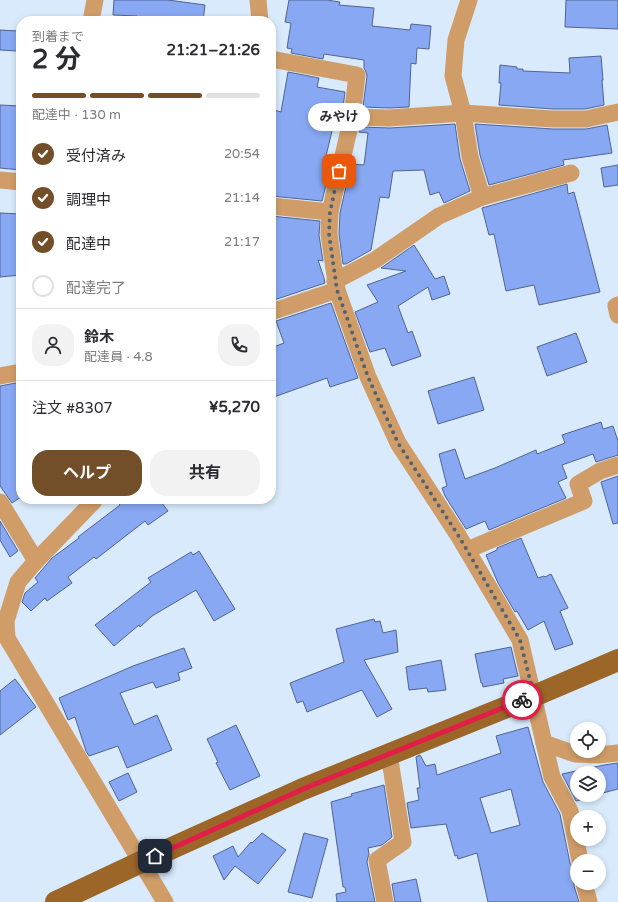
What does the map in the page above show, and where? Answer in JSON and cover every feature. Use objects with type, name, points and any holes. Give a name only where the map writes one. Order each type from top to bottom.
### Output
[{"type":"main road","points":[[56,902],[303,789],[534,696],[618,660]]},
{"type":"street","points":[[92,16],[95,0]]},
{"type":"street","points":[[258,0],[260,16]]},
{"type":"street","points":[[469,0],[456,40],[453,76],[463,113],[470,157],[482,197]]},
{"type":"street","points":[[276,60],[356,75],[352,117],[330,212],[329,234],[336,285],[368,377],[398,443],[458,535],[520,640],[552,777],[570,811],[579,854]]},
{"type":"street","points":[[352,117],[389,118],[463,113],[553,119],[586,119],[618,112]]},
{"type":"street","points":[[276,310],[336,285],[439,216],[482,197],[571,173]]},
{"type":"street","points":[[0,180],[16,182]]},
{"type":"street","points":[[276,207],[330,212]]},
{"type":"street","points":[[618,305],[616,306],[618,316]]},
{"type":"street","points":[[0,376],[16,373]]},
{"type":"street","points":[[467,550],[584,501],[578,484],[600,472],[618,465]]},
{"type":"street","points":[[0,502],[36,561]]},
{"type":"street","points":[[91,504],[36,561],[18,582],[6,621],[7,638],[165,902]]},
{"type":"street","points":[[544,743],[575,754],[599,755],[618,753]]},
{"type":"street","points":[[384,902],[377,860],[403,842],[388,754]]},
{"type":"street","points":[[586,890],[589,902]]},
{"type":"building","points":[[114,0],[168,0],[205,5],[204,16],[113,15]]},
{"type":"building","points":[[289,0],[327,0],[340,2],[339,5],[374,8],[372,26],[410,30],[411,24],[431,26],[429,49],[417,48],[416,64],[411,63],[409,107],[363,107],[367,76],[364,68],[364,60],[324,54],[323,59],[291,53],[292,49],[287,48],[291,23],[285,22]]},
{"type":"building","points":[[566,0],[618,0],[618,29],[565,27]]},
{"type":"building","points":[[0,30],[16,31],[16,51],[0,50]]},
{"type":"building","points":[[601,56],[604,105],[585,109],[553,109],[499,105],[501,83],[499,83],[500,65],[517,67],[517,69],[523,69],[523,71],[570,73],[569,58]]},
{"type":"building","points":[[288,72],[319,78],[317,87],[345,92],[339,128],[333,127],[325,160],[332,161],[322,201],[276,196],[276,110],[281,112]]},
{"type":"building","points":[[0,105],[16,106],[16,170],[0,168]]},
{"type":"building","points":[[455,124],[460,159],[470,191],[444,203],[439,192],[430,195],[424,170],[393,171],[389,198],[380,197],[371,250],[346,264],[343,264],[339,234],[340,213],[351,164],[364,165],[368,133],[359,132],[360,127],[390,128]]},
{"type":"building","points":[[475,124],[553,129],[586,129],[607,125],[612,153],[563,160],[564,165],[489,185],[480,155]]},
{"type":"building","points":[[618,165],[618,185],[604,187],[601,168]]},
{"type":"building","points":[[567,184],[568,194],[574,192],[600,292],[539,305],[534,285],[506,291],[494,234],[489,235],[482,208]]},
{"type":"building","points":[[0,213],[16,214],[16,275],[0,277]]},
{"type":"building","points":[[276,217],[320,221],[319,235],[323,261],[318,260],[325,283],[276,299]]},
{"type":"building","points":[[414,245],[435,279],[444,276],[450,294],[432,300],[428,287],[398,306],[408,333],[412,331],[421,356],[392,366],[385,348],[370,352],[355,312],[378,302],[367,285],[406,271],[381,268]]},
{"type":"building","points":[[331,303],[358,378],[330,387],[327,378],[276,396],[276,346],[284,343],[276,321]]},
{"type":"building","points":[[576,333],[587,362],[547,376],[537,347]]},
{"type":"building","points":[[474,377],[484,410],[438,424],[428,391]]},
{"type":"building","points":[[16,383],[16,500],[12,503],[0,486],[0,386]]},
{"type":"building","points":[[601,422],[603,429],[613,426],[618,441],[618,455],[596,462],[593,454],[562,465],[567,478],[558,482],[566,498],[489,530],[485,521],[466,529],[445,496],[442,488],[447,486],[439,454],[455,449],[465,479],[536,450],[537,454],[565,443],[562,435]]},
{"type":"building","points":[[618,476],[618,523],[613,524],[601,482]]},
{"type":"building","points":[[119,504],[163,504],[168,511],[148,525],[145,521],[96,559],[94,557],[68,577],[72,583],[47,601],[45,598],[31,611],[22,602],[25,593],[38,582],[35,578],[52,558],[120,505]]},
{"type":"building","points":[[0,521],[18,551],[10,557],[0,540]]},
{"type":"building","points":[[521,538],[538,578],[551,574],[568,608],[560,611],[573,644],[555,650],[544,621],[528,630],[517,611],[515,612],[498,583],[486,555],[497,550],[497,548]]},
{"type":"building","points":[[199,551],[235,609],[214,621],[196,590],[152,616],[114,646],[95,625],[151,582],[148,578],[191,552],[193,555]]},
{"type":"building","points":[[374,619],[375,622],[380,621],[383,633],[396,630],[398,652],[364,660],[392,709],[377,717],[362,690],[307,712],[303,701],[297,703],[290,683],[344,662],[336,629]]},
{"type":"building","points":[[511,647],[518,676],[503,679],[504,683],[483,687],[475,654]]},
{"type":"building","points":[[184,648],[192,668],[178,673],[180,680],[156,688],[153,682],[120,693],[134,725],[157,715],[172,750],[127,768],[118,746],[89,756],[75,717],[68,720],[59,698],[133,666]]},
{"type":"building","points":[[441,660],[446,690],[428,692],[427,688],[409,690],[406,667]]},
{"type":"building","points":[[15,679],[36,707],[0,735],[0,691]]},
{"type":"building","points":[[236,725],[260,776],[230,790],[216,763],[218,762],[207,739]]},
{"type":"building","points":[[528,727],[543,782],[560,814],[570,863],[570,890],[575,890],[579,902],[488,902],[477,853],[458,859],[457,855],[455,856],[446,824],[411,828],[407,803],[419,800],[417,788],[420,788],[416,757],[420,755],[426,766],[435,764],[437,775],[501,753],[496,736]],"holes":[[[511,789],[520,825],[491,833],[480,798]]]},
{"type":"building","points":[[618,763],[618,789],[606,792],[606,766],[599,766]]},
{"type":"building","points":[[570,772],[570,789],[562,774]]},
{"type":"building","points":[[128,773],[137,792],[119,801],[109,782]]},
{"type":"building","points":[[384,785],[392,837],[382,845],[368,848],[369,855],[367,862],[375,902],[337,902],[336,894],[346,892],[345,887],[343,887],[331,802],[352,796],[351,794]]},
{"type":"building","points":[[262,833],[286,850],[258,884],[235,866],[224,880],[213,856],[233,846],[238,857],[251,842],[252,843]]},
{"type":"building","points":[[304,833],[328,839],[312,898],[288,892]]},
{"type":"building","points":[[416,879],[421,902],[395,902],[392,884]]},
{"type":"way so far","points":[[339,171],[330,212],[329,234],[337,290],[368,377],[398,443],[458,535],[520,640],[534,696],[522,700]]},
{"type":"place","name":"みやけ","points":[[339,171]]},
{"type":"route","points":[[155,856],[303,789],[522,700]]}]
